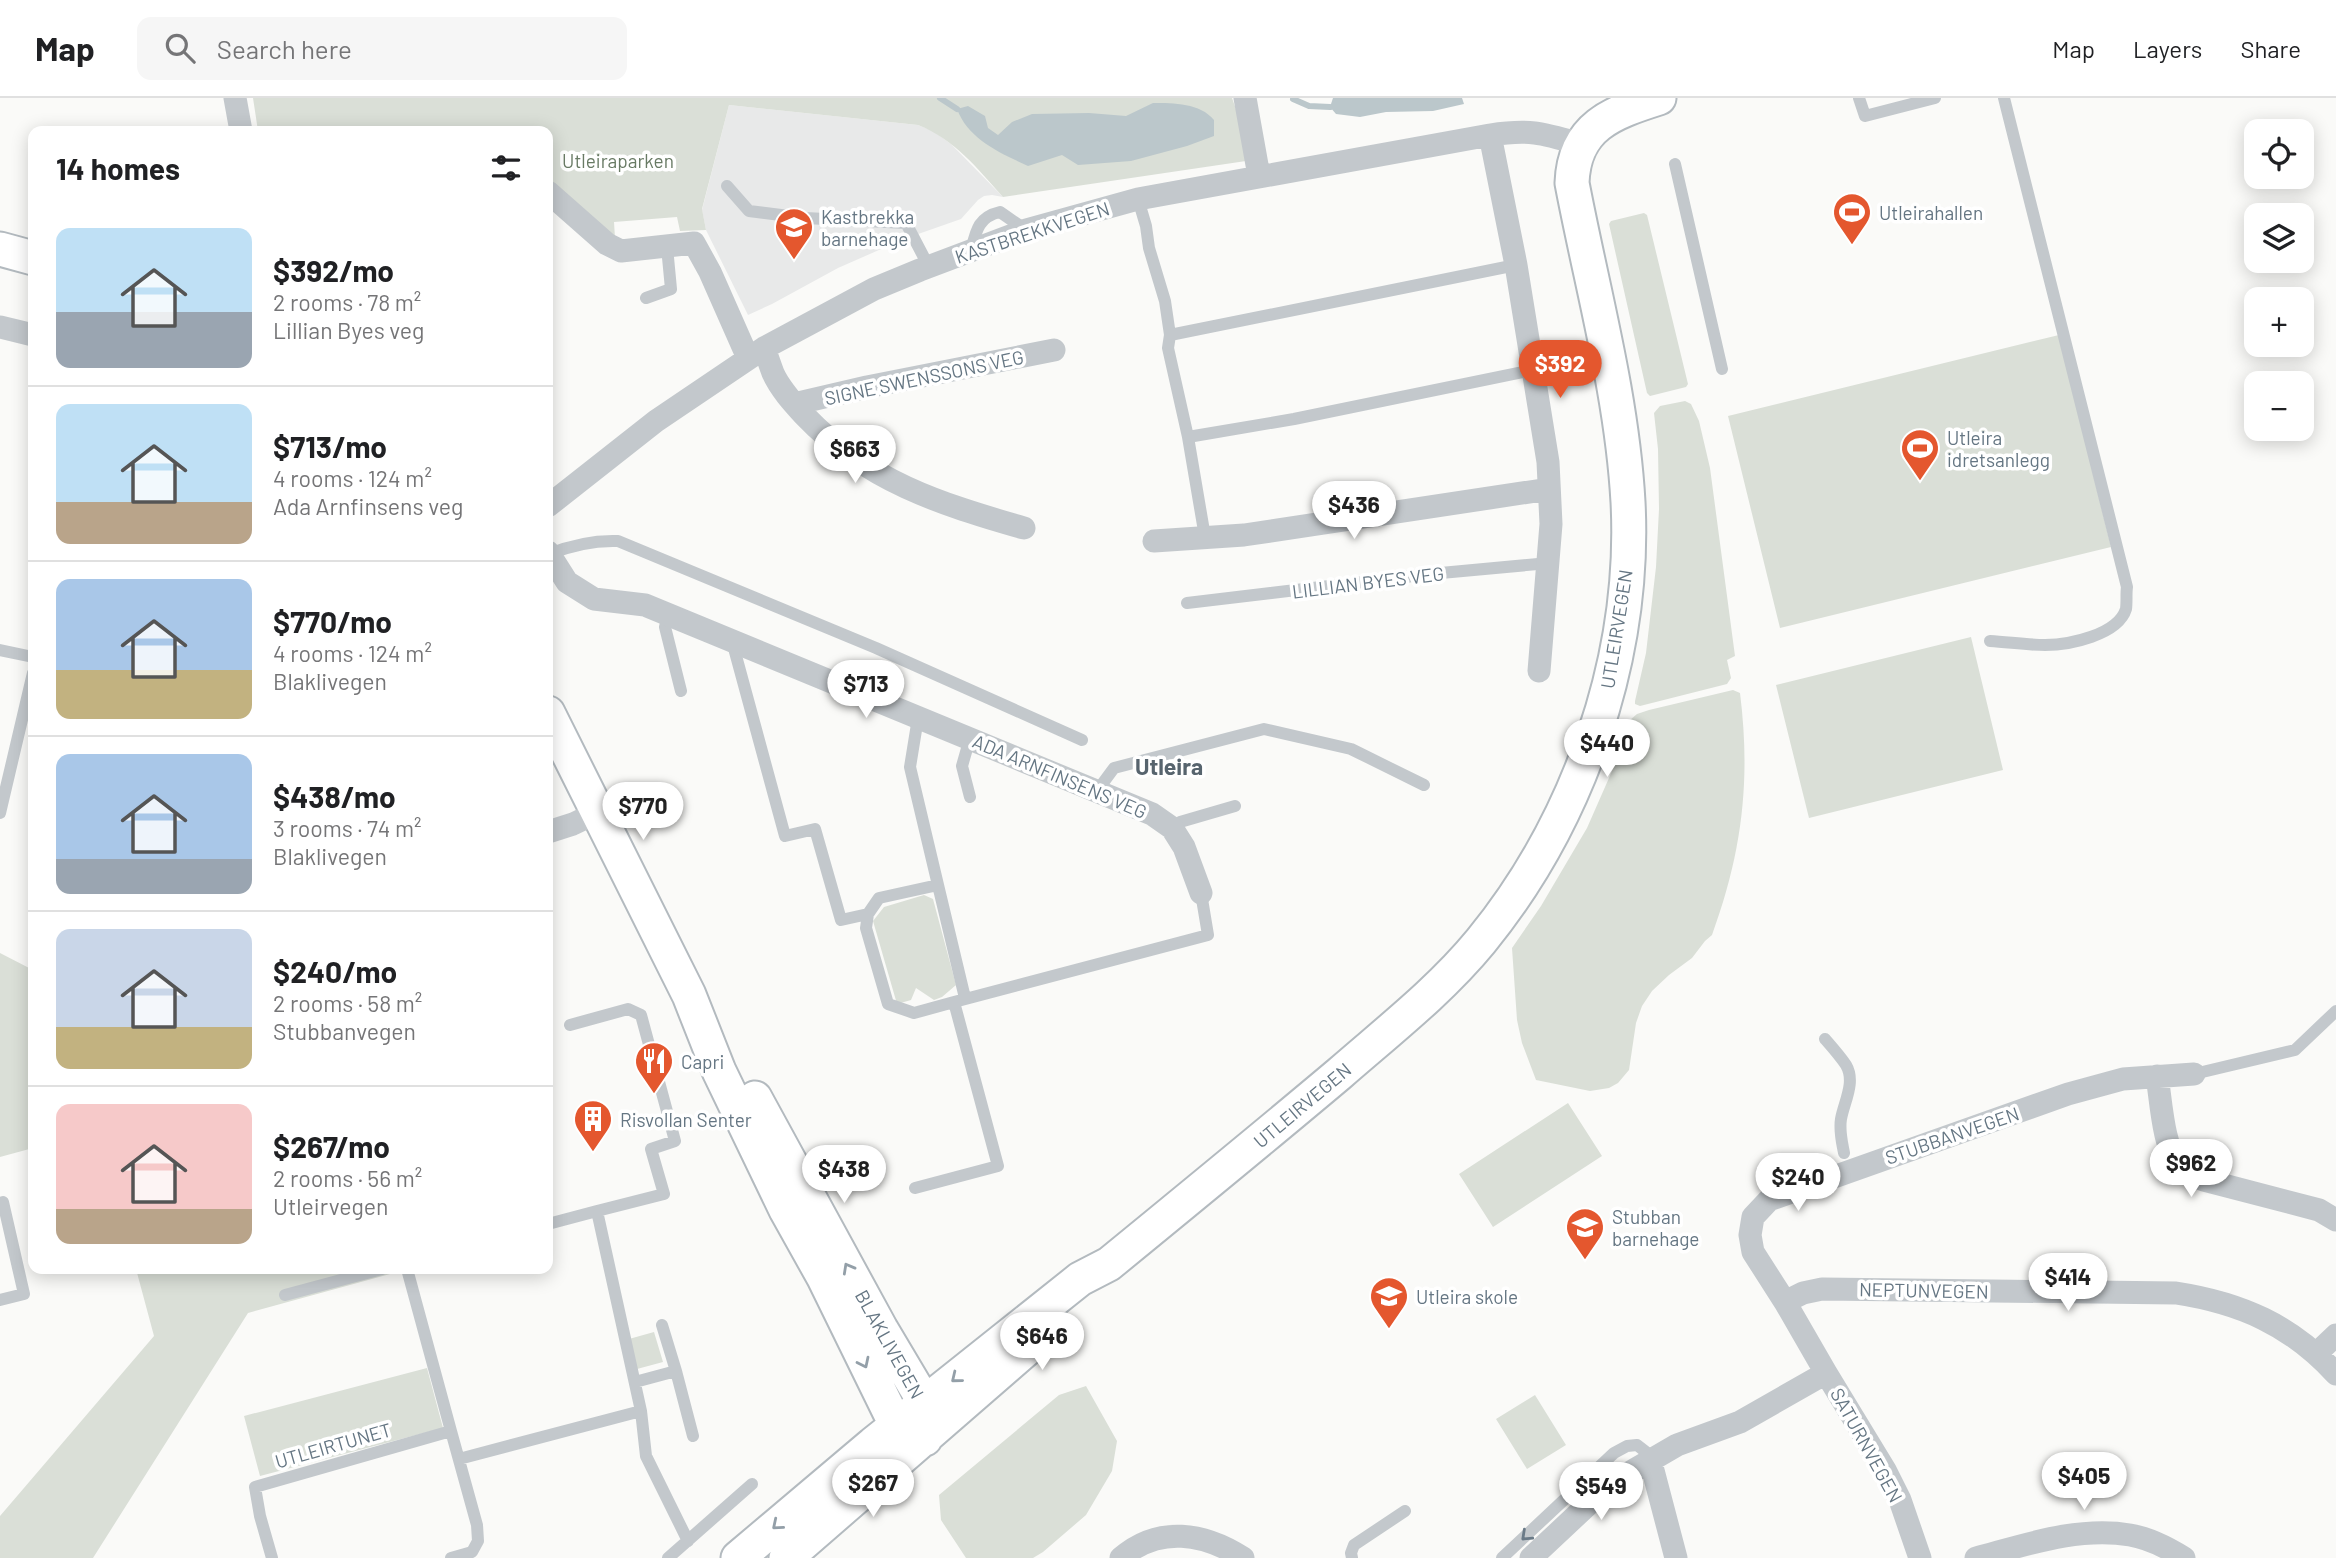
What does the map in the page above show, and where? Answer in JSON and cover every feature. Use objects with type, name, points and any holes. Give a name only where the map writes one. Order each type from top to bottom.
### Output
[{"type":"main road","points":[[1580,144],[1600,121],[1626,108],[1659,98]]},
{"type":"main road","name":"UTLEIRVEGEN","points":[[738,1558],[896,1425],[1080,1279],[1109,1264],[1374,1043],[1451,974],[1480,942],[1538,859],[1578,779],[1603,707],[1617,645],[1626,570],[1628,504],[1617,409],[1572,183],[1572,163],[1580,144]]},
{"type":"main road","points":[[0,249],[28,257]]},
{"type":"main road","name":"BLAKLIVEGEN","points":[[553,723],[690,995],[719,1072],[896,1425],[925,1439],[925,1403],[881,1329],[735,1062],[690,995]]},
{"type":"main road","name":"UTLEIRVEGEN","points":[[786,1558],[1091,1293],[1109,1264]]},
{"type":"street","points":[[234,98],[240,126]]},
{"type":"street","points":[[1245,98],[1259,176]]},
{"type":"street","name":"KASTBREKKVEGEN","points":[[553,502],[656,422],[756,353],[874,289],[1026,230],[1138,199],[1519,130],[1539,132],[1580,144]]},
{"type":"street","points":[[1490,135],[1516,265],[1548,462],[1551,524],[1539,671]]},
{"type":"street","points":[[553,196],[607,244],[621,251],[667,247]]},
{"type":"street","name":"SIGNE SWENSSONS VEG","points":[[667,247],[694,243],[756,353],[794,404],[829,441],[877,474],[954,508],[1024,528]]},
{"type":"street","points":[[0,327],[28,334]]},
{"type":"street","name":"SIGNE SWENSSONS VEG","points":[[794,404],[1054,350]]},
{"type":"street","points":[[1154,541],[1244,535],[1549,489]]},
{"type":"street","name":"ADA ARNFINSENS VEG","points":[[553,561],[567,582],[594,599],[645,605],[1152,814],[1172,828]]},
{"type":"street","points":[[553,830],[598,812]]},
{"type":"street","points":[[1172,828],[1184,847],[1200,893]]},
{"type":"street","name":"STUBBANVEGEN","points":[[1826,1373],[1750,1243],[1753,1217],[1769,1200],[2068,1094],[2123,1079],[2194,1074]]},
{"type":"street","points":[[2157,1076],[2166,1134],[2172,1156],[2179,1166],[2204,1180],[2319,1210],[2336,1220]]},
{"type":"street","name":"NEPTUNVEGEN","points":[[1786,1302],[1802,1293],[1822,1289],[2176,1293],[2211,1298],[2278,1325],[2317,1353],[2336,1374]]},
{"type":"street","points":[[2317,1353],[2336,1335]]},
{"type":"street","points":[[1531,1558],[1610,1484],[1676,1445],[1740,1422],[1826,1373]]},
{"type":"street","name":"SATURNVEGEN","points":[[1826,1373],[1885,1470],[1900,1500],[1920,1558]]},
{"type":"street","points":[[1650,1460],[1676,1558]]},
{"type":"street","points":[[1976,1558],[2080,1534],[2102,1533],[2131,1535],[2169,1549],[2184,1558]]},
{"type":"street","points":[[1121,1558],[1140,1545],[1173,1536],[1191,1536],[1211,1541],[1243,1558]]},
{"type":"lane","points":[[1859,98],[1865,116],[1935,98]]},
{"type":"lane","points":[[1990,641],[2045,645],[2072,642],[2093,635],[2114,626],[2126,610],[2127,587],[2004,98]]},
{"type":"lane","points":[[1675,163],[1722,369]]},
{"type":"lane","points":[[727,186],[749,211],[805,218],[906,223],[929,267]]},
{"type":"lane","points":[[1138,199],[1171,335],[1168,348],[1188,437],[1205,537]]},
{"type":"lane","points":[[646,298],[671,289],[667,247]]},
{"type":"lane","points":[[1171,335],[1516,265]]},
{"type":"lane","points":[[1188,437],[1294,419],[1532,370]]},
{"type":"lane","name":"ADA ARNFINSENS VEG","points":[[553,552],[598,540],[618,541],[876,648],[1082,740]]},
{"type":"lane","name":"LILLIAN BYES VEG","points":[[1187,603],[1430,574],[1549,563]]},
{"type":"lane","points":[[668,615],[665,627],[681,691]]},
{"type":"lane","points":[[732,640],[785,836],[815,829],[841,920],[868,914]]},
{"type":"lane","points":[[0,650],[28,656]]},
{"type":"lane","points":[[0,813],[28,694]]},
{"type":"lane","points":[[915,1188],[998,1166],[959,1000],[938,885],[910,767],[918,718]]},
{"type":"lane","points":[[1097,791],[1114,768],[1264,729],[1351,748],[1424,785]]},
{"type":"lane","points":[[970,738],[962,766],[970,797]]},
{"type":"lane","points":[[1172,828],[1180,822],[1235,806]]},
{"type":"lane","points":[[938,885],[879,898],[868,914],[866,928],[888,1004],[914,1013],[1208,935],[1200,893]]},
{"type":"lane","points":[[553,1223],[664,1194],[652,1149],[675,1141],[641,1015],[628,1009],[570,1025]]},
{"type":"lane","name":"STUBBANVEGEN","points":[[2194,1074],[2295,1050],[2336,1011]]},
{"type":"lane","points":[[1825,1039],[1847,1067],[1850,1078],[1841,1119],[1840,1133],[1844,1153]]},
{"type":"lane","points":[[0,1300],[24,1294],[3,1202]]},
{"type":"lane","points":[[597,1211],[641,1411],[646,1456],[688,1541]]},
{"type":"lane","points":[[285,1295],[364,1274]]},
{"type":"lane","points":[[408,1274],[477,1525],[478,1541],[472,1552],[451,1558]]},
{"type":"lane","points":[[662,1325],[693,1437]]},
{"type":"lane","points":[[635,1382],[676,1371]]},
{"type":"lane","points":[[459,1459],[641,1411]]},
{"type":"lane","name":"UTLEIRTUNET","points":[[272,1558],[255,1487],[451,1431]]},
{"type":"lane","points":[[1502,1558],[1614,1453],[1627,1446],[1637,1445],[1646,1452],[1650,1460]]},
{"type":"lane","points":[[668,1558],[752,1484]]},
{"type":"lane","points":[[1352,1558],[1350,1553],[1354,1545],[1405,1511]]},
{"type":"shaded area","points":[[1333,98],[1462,98],[1464,104],[1433,111],[1386,112],[1360,117],[1336,114],[1330,107]]},
{"type":"shaded area","points":[[1153,103],[1178,104],[1202,110],[1214,120],[1214,136],[1131,161],[1078,165],[1062,155],[1028,166],[977,137],[962,120],[957,109],[968,106],[985,116],[988,128],[998,135],[1012,122],[1032,114],[1089,113],[1126,116]]},
{"type":"shaded area","points":[[729,105],[918,125],[933,131],[951,144],[1003,197],[984,196],[961,219],[904,239],[838,268],[748,315],[706,230],[702,210]]},
{"type":"green space","name":"Utleiraparken","points":[[253,98],[1232,98],[1238,115],[1246,161],[1003,197],[954,147],[918,125],[729,105],[702,209],[706,230],[680,231],[677,217],[614,222],[615,238],[604,232],[553,183],[553,126],[257,126]]},
{"type":"green space","points":[[1644,213],[1647,215],[1688,384],[1686,387],[1650,396],[1647,393],[1609,224],[1611,221]]},
{"type":"green space","name":"Utleira idretsanlegg","points":[[2059,335],[2111,547],[1780,628],[1728,416]]},
{"type":"green space","points":[[1685,401],[1691,404],[1699,421],[1710,468],[1735,656],[1727,660],[1731,678],[1727,684],[1640,706],[1635,704],[1635,701],[1646,653],[1656,567],[1659,509],[1658,449],[1654,413],[1660,406]]},
{"type":"green space","points":[[1971,637],[2003,770],[1809,818],[1776,685]]},
{"type":"green space","points":[[1733,690],[1740,693],[1744,787],[1731,875],[1712,935],[1692,958],[1652,991],[1642,1006],[1636,1023],[1629,1070],[1618,1083],[1609,1088],[1590,1091],[1536,1080],[1522,1043],[1517,1020],[1512,948],[1541,906],[1587,828],[1616,762],[1630,720],[1649,710]]},
{"type":"green space","points":[[924,895],[933,899],[956,985],[934,1000],[916,988],[911,1000],[897,1004],[873,921],[884,907]]},
{"type":"green space","points":[[0,953],[28,967],[28,1149],[0,1157]]},
{"type":"green space","points":[[1568,1103],[1602,1156],[1493,1227],[1459,1174]]},
{"type":"green space","points":[[137,1274],[390,1274],[248,1313],[93,1558],[0,1558],[0,1516],[154,1336]]},
{"type":"green space","points":[[654,1332],[663,1362],[637,1369],[629,1339]]},
{"type":"green space","points":[[427,1368],[443,1428],[260,1476],[244,1416]]},
{"type":"green space","points":[[1086,1386],[1117,1441],[1112,1471],[1086,1515],[1033,1558],[966,1558],[941,1520],[939,1495],[1059,1395]]},
{"type":"green space","points":[[1535,1395],[1566,1445],[1527,1469],[1496,1419]]},
{"type":"waterway","points":[[940,98],[957,109]]},
{"type":"waterway","points":[[1293,99],[1309,106],[1330,107]]},
{"type":"place","name":"Utleirahallen","points":[[1852,246]]},
{"type":"place","name":"Kastbrekka barnehage","points":[[794,261]]},
{"type":"place","name":"Utleira idretsanlegg","points":[[1920,482]]},
{"type":"place","name":"Capri","points":[[654,1095]]},
{"type":"place","name":"Risvollan Senter","points":[[593,1153]]},
{"type":"place","name":"Stubban barnehage","points":[[1585,1261]]},
{"type":"place","name":"Utleira skole","points":[[1389,1330]]},
{"type":"district","name":"Utleira","points":[[1169,766]]}]
